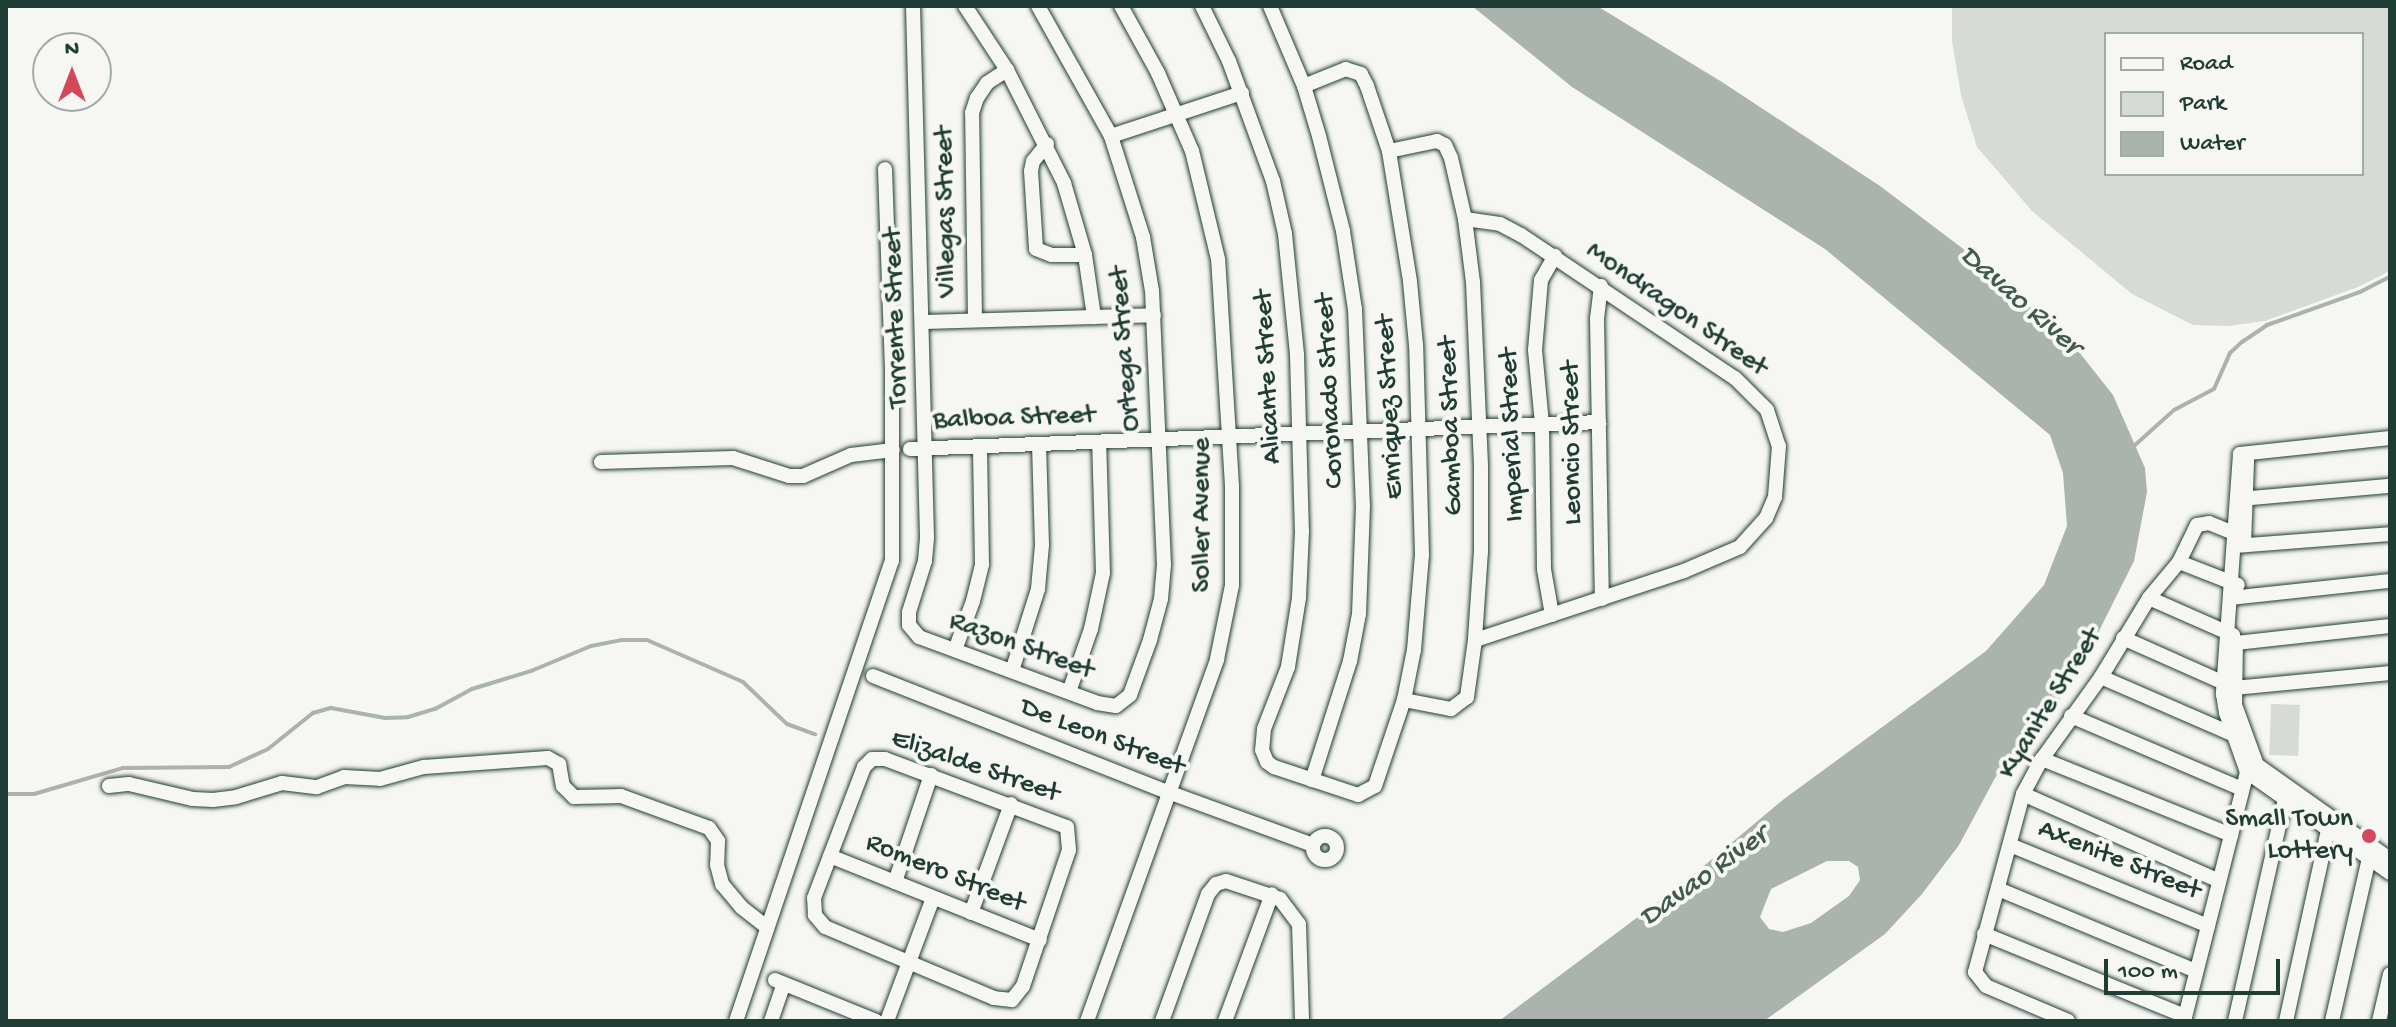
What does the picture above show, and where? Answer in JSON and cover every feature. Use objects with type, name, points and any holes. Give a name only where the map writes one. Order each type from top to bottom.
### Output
[{"type":"street","name":"Torrente Street","points":[[909,625],[909,612],[925,561],[927,449],[913,6]]},
{"type":"street","points":[[965,6],[1007,70],[1047,144],[1072,206],[1085,255],[1094,317]]},
{"type":"street","name":"Ortega Street","points":[[1038,6],[1111,136],[1143,237],[1154,315],[1164,534],[1161,599],[1130,695],[1122,705]]},
{"type":"street","name":"Soller Avenue","points":[[1087,1021],[1217,659],[1227,619],[1233,536],[1218,259],[1198,173],[1177,114],[1121,6]]},
{"type":"street","name":"Alicante Street","points":[[1202,6],[1242,93],[1273,181],[1285,234],[1297,355],[1299,598],[1288,667],[1264,729],[1263,756],[1274,767],[1312,780]]},
{"type":"street","name":"Coronado Street","points":[[1270,6],[1304,86],[1335,195],[1349,265],[1360,432],[1363,506],[1359,614],[1350,661],[1312,780]]},
{"type":"street","name":"Enriquez Street","points":[[1304,86],[1346,69],[1361,74],[1389,151],[1410,281],[1419,429],[1421,585],[1404,700],[1375,786],[1365,794],[1349,793],[1312,780]]},
{"type":"street","name":"Villegas Street","points":[[975,320],[972,113],[987,83],[1007,70]]},
{"type":"street","points":[[1111,136],[1242,93]]},
{"type":"street","name":"Gamboa Street","points":[[1389,151],[1427,142],[1445,145],[1465,219],[1473,282],[1479,427],[1481,551],[1475,640],[1467,697],[1460,706],[1433,708],[1404,700]]},
{"type":"street","points":[[1047,144],[1033,161],[1031,171],[1034,242],[1043,254],[1085,255]]},
{"type":"street","points":[[736,1021],[889,575],[894,545],[885,169]]},
{"type":"street","name":"Mondragon Street","points":[[1465,219],[1500,224],[1555,256],[1756,395],[1775,428],[1780,470],[1775,497],[1766,518],[1740,547],[1602,599],[1475,640]]},
{"type":"street","name":"Imperial Street","points":[[1552,615],[1544,569],[1542,424],[1535,350],[1541,280],[1555,256]]},
{"type":"street","name":"Leoncio Street","points":[[1601,286],[1597,319],[1602,599]]},
{"type":"street","points":[[923,322],[1154,315]]},
{"type":"street","name":"Balboa Street","points":[[910,449],[1599,422]]},
{"type":"street","points":[[2390,438],[2247,451],[2229,685],[2224,703],[2247,772],[2390,873]]},
{"type":"street","points":[[1069,692],[1091,629],[1103,573],[1099,442]]},
{"type":"street","points":[[1012,671],[1038,589],[1042,545],[1039,444]]},
{"type":"street","points":[[955,650],[973,601],[982,564],[980,447]]},
{"type":"street","points":[[601,462],[733,458],[789,476],[803,476],[851,455],[893,450]]},
{"type":"street","points":[[2241,499],[2390,486]]},
{"type":"street","name":"Kyanite Street","points":[[2068,1021],[1986,986],[1976,978],[1975,966],[2023,794],[2042,759],[2101,677],[2149,598],[2179,562],[2200,523],[2239,540]]},
{"type":"street","points":[[2239,540],[2390,534]]},
{"type":"street","points":[[2179,562],[2236,591],[2390,581]]},
{"type":"street","points":[[2149,598],[2232,639],[2390,626]]},
{"type":"street","name":"Razon Street","points":[[909,625],[919,637],[1107,705],[1122,705]]},
{"type":"street","points":[[2123,638],[2229,685],[2390,673]]},
{"type":"street","name":"De Leon Street","points":[[873,676],[1168,792],[1313,845]]},
{"type":"street","points":[[2101,677],[2232,734]]},
{"type":"street","points":[[2229,685],[2257,765],[2390,859]]},
{"type":"street","points":[[2071,716],[2242,789]]},
{"type":"street","points":[[109,786],[129,784],[193,799],[213,800],[282,783],[317,787],[344,777],[380,779],[424,767],[548,758],[559,764],[563,786],[574,797],[621,796],[709,828],[718,841],[717,865],[722,884],[741,907],[767,927]]},
{"type":"street","name":"Elizalde Street","points":[[885,759],[1011,804],[1059,822],[1070,834],[1069,850],[1040,940],[1023,986],[1012,1000],[994,998],[819,922],[815,915],[814,898],[867,762],[885,759]]},
{"type":"street","points":[[2042,759],[2231,835]]},
{"type":"street","points":[[1984,934],[2184,1018],[2247,772]]},
{"type":"street","points":[[895,882],[931,775]]},
{"type":"street","points":[[2023,794],[2219,881]]},
{"type":"street","points":[[2235,1021],[2285,800]]},
{"type":"street","points":[[971,913],[1011,804]]},
{"type":"street","points":[[2286,1021],[2328,830]]},
{"type":"street","name":"Axenite Street","points":[[2010,845],[2208,926]]},
{"type":"street","name":"Romero Street","points":[[830,856],[1040,940]]},
{"type":"street","points":[[2332,1021],[2369,858]]},
{"type":"street","points":[[1162,1021],[1208,894],[1216,884],[1234,881],[1272,894],[1287,907],[1299,924],[1302,1021]]},
{"type":"street","points":[[1998,889],[2196,971]]},
{"type":"street","points":[[1225,1021],[1272,894]]},
{"type":"street","points":[[887,1021],[933,898]]},
{"type":"street","points":[[2379,1021],[2390,974]]},
{"type":"street","points":[[771,1021],[779,982],[876,1021]]},
{"type":"green space","points":[[1952,6],[2390,6],[2390,271],[2358,287],[2265,321],[2228,326],[2193,325],[2132,294],[2032,211],[1977,147],[1961,95],[1952,41]]},
{"type":"green space","points":[[2271,704],[2300,705],[2298,756],[2269,755]]},
{"type":"water","name":"Davao River","points":[[1472,6],[1597,6],[1722,82],[1880,186],[1974,257],[2075,347],[2113,395],[2145,468],[2147,492],[2134,561],[2075,679],[1995,778],[1959,845],[1922,894],[1885,934],[1764,1021],[1499,1021],[1686,881],[1784,799],[1986,651],[2044,585],[2067,526],[2063,473],[2050,435],[1825,249],[1572,87]],"holes":[[[1827,861],[1849,861],[1858,867],[1860,880],[1849,896],[1811,923],[1783,932],[1769,929],[1760,917],[1771,889]]]},
{"type":"waterway","points":[[2134,446],[2174,410],[2214,389],[2230,353],[2267,325],[2360,292],[2390,277]]},
{"type":"waterway","points":[[6,794],[34,794],[123,768],[229,767],[268,749],[313,713],[331,708],[385,718],[408,717],[435,709],[472,689],[531,671],[591,646],[622,640],[647,640],[743,682],[787,724],[815,734]]},
{"type":"place","name":"Small Town Lottery","points":[[2369,836]]}]
